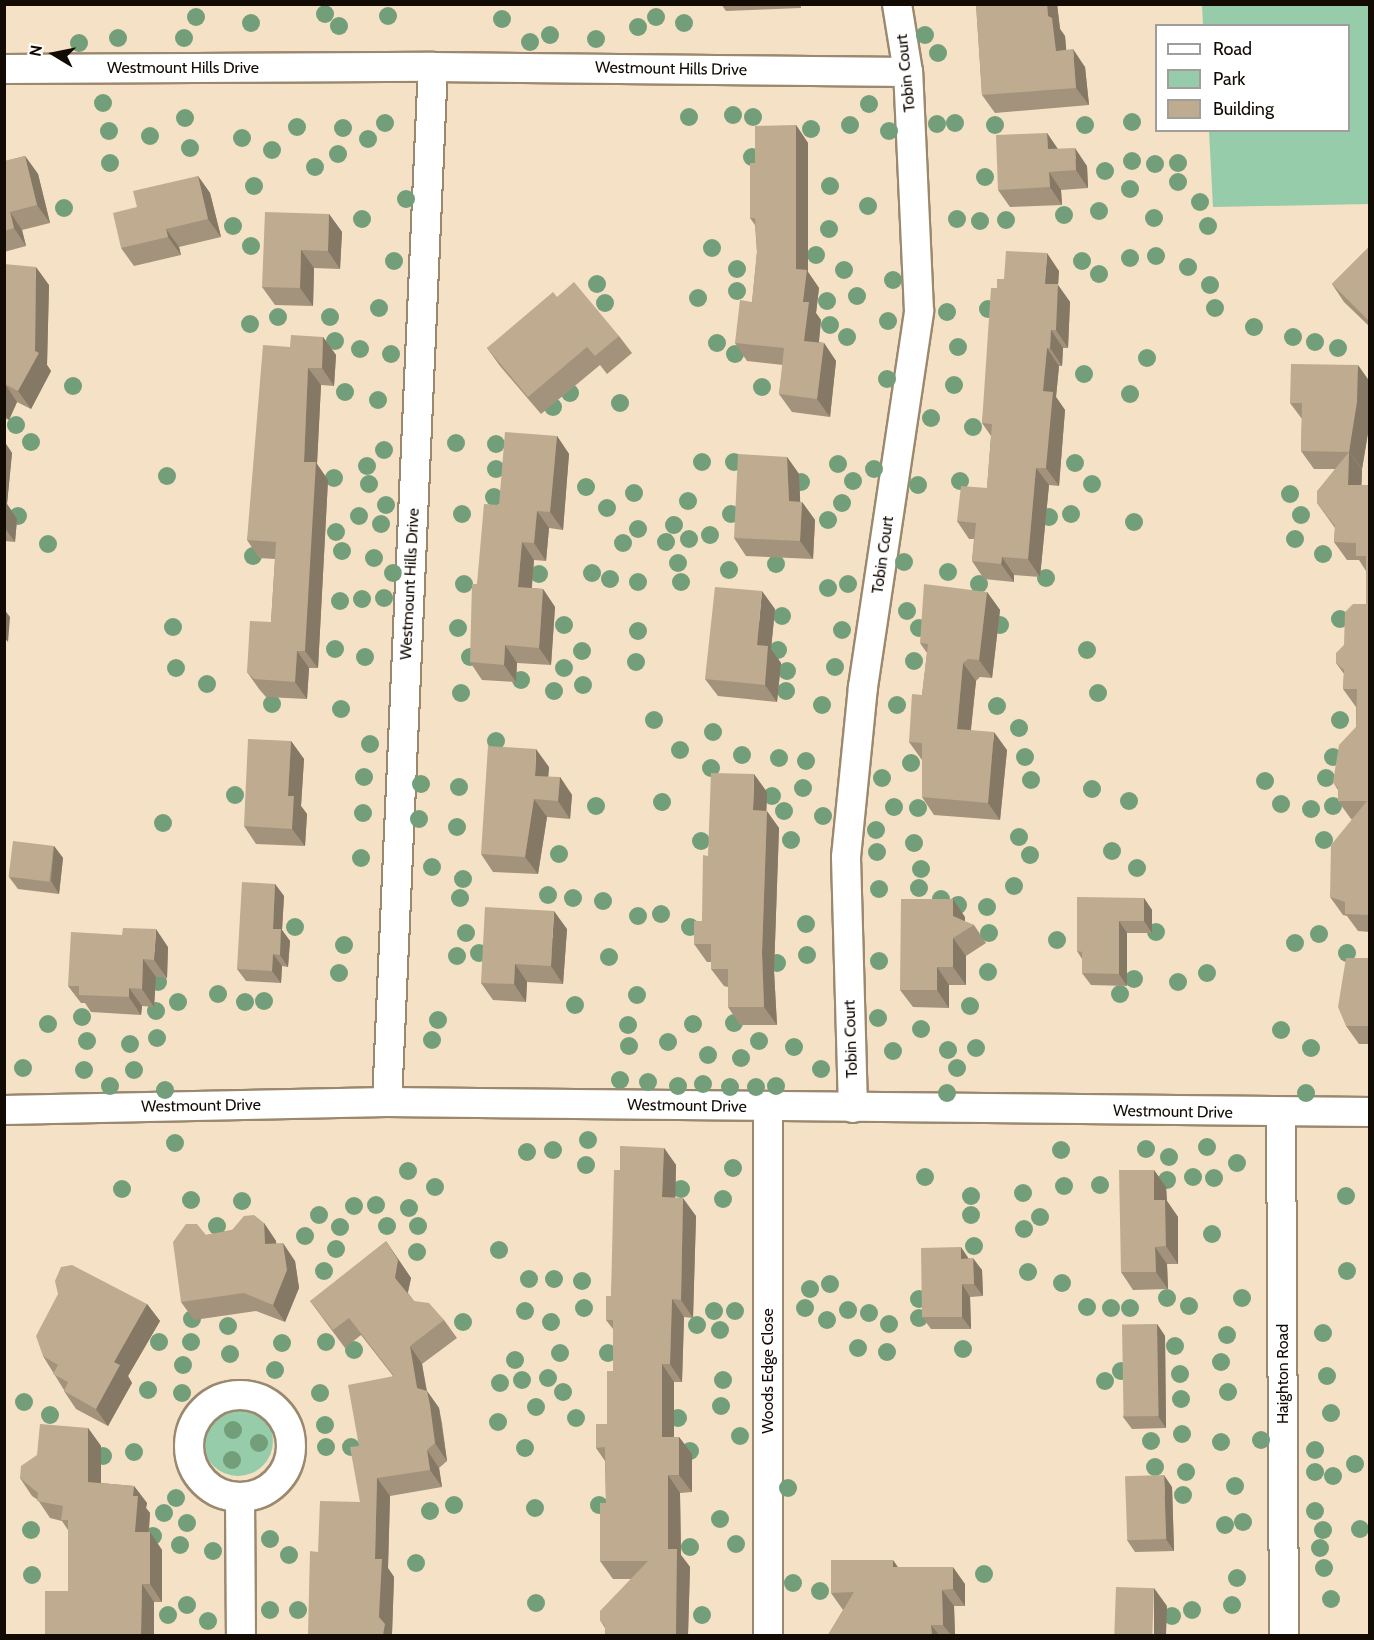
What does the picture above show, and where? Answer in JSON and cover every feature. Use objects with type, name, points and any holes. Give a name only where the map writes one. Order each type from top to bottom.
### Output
[{"type":"street","name":"Tobin Court","points":[[853,1108],[846,857],[863,687],[920,311],[908,72],[897,4]]},
{"type":"street","name":"Westmount Hills Drive","points":[[387,1102],[433,67]]},
{"type":"street","name":"Westmount Hills Drive","points":[[4,69],[433,67],[908,72]]},
{"type":"street","name":"Westmount Drive","points":[[4,1110],[387,1102],[1281,1113],[1370,1112]]},
{"type":"street","name":"Woods Edge Close","points":[[768,1107],[768,1635]]},
{"type":"street","name":"Haighton Road","points":[[1281,1113],[1284,1635]]},
{"type":"street","points":[[240,1497],[241,1635]]},
{"type":"green space","points":[[1202,5],[1369,5],[1369,204],[1213,207],[1209,132],[1350,132],[1350,24],[1203,24]]},
{"type":"green space","points":[[238,1406],[257,1412],[267,1422],[273,1441],[267,1460],[257,1470],[238,1476],[219,1470],[209,1460],[203,1441],[209,1422],[219,1412]]},
{"type":"building","points":[[976,4],[1047,4],[1048,16],[1052,18],[1056,51],[1073,49],[1076,88],[982,95]]},
{"type":"building","points":[[796,125],[796,269],[807,270],[803,302],[809,302],[804,341],[824,343],[817,399],[779,394],[784,348],[735,343],[740,300],[752,302],[757,252],[755,218],[750,218],[750,163],[755,163],[755,126]]},
{"type":"building","points":[[1047,133],[1048,149],[1075,148],[1076,170],[1049,172],[1050,187],[998,190],[996,135]]},
{"type":"building","points":[[25,156],[37,205],[10,212],[14,228],[4,231],[4,161]]},
{"type":"building","points":[[198,176],[208,219],[166,229],[168,237],[121,248],[113,213],[137,207],[133,191]]},
{"type":"building","points":[[265,212],[329,214],[328,251],[301,250],[300,288],[262,287]]},
{"type":"building","points":[[1370,246],[1370,322],[1332,284]]},
{"type":"building","points":[[1006,251],[1047,253],[1045,284],[1058,284],[1056,330],[1051,330],[1050,348],[1047,348],[1043,391],[1053,392],[1046,468],[1036,468],[1028,559],[1002,557],[1001,564],[972,561],[976,523],[957,521],[961,486],[987,488],[992,424],[982,423],[991,288],[997,288],[997,279],[1004,279]]},
{"type":"building","points":[[4,264],[36,267],[35,351],[39,353],[18,391],[4,385]]},
{"type":"building","points":[[574,282],[619,336],[595,356],[587,347],[528,397],[487,348],[553,292],[557,297]]},
{"type":"building","points":[[291,335],[323,337],[322,368],[308,368],[304,462],[316,462],[305,651],[297,651],[295,682],[254,679],[247,672],[250,621],[271,622],[276,542],[247,540],[263,345],[290,347]]},
{"type":"building","points":[[1291,364],[1358,365],[1357,402],[1349,452],[1301,451],[1302,403],[1290,403]]},
{"type":"building","points":[[505,432],[557,436],[550,512],[537,511],[534,543],[522,542],[518,587],[543,589],[539,648],[505,645],[504,665],[470,662],[472,584],[477,584],[484,504],[499,505]]},
{"type":"building","points":[[1349,452],[1348,485],[1370,485],[1370,915],[1345,914],[1345,902],[1330,897],[1331,845],[1367,801],[1338,801],[1338,788],[1333,782],[1339,745],[1356,727],[1357,689],[1343,689],[1344,670],[1336,663],[1336,653],[1344,645],[1345,612],[1353,604],[1366,604],[1366,556],[1356,556],[1356,543],[1334,542],[1335,526],[1317,503],[1317,491]]},
{"type":"building","points":[[738,454],[787,457],[789,501],[802,502],[800,541],[734,538]]},
{"type":"building","points":[[924,584],[987,592],[979,660],[968,659],[963,663],[957,729],[994,732],[988,803],[922,797],[922,743],[909,742],[912,694],[922,695],[928,644],[920,643]]},
{"type":"building","points":[[715,587],[762,591],[757,645],[768,646],[765,685],[705,679]]},
{"type":"building","points":[[248,739],[291,741],[288,796],[294,796],[292,829],[244,826]]},
{"type":"building","points":[[488,746],[536,749],[535,776],[560,777],[558,801],[534,799],[525,857],[481,854]]},
{"type":"building","points":[[711,773],[754,774],[753,810],[767,811],[762,953],[764,1007],[728,1007],[728,969],[711,969],[711,944],[694,944],[694,921],[702,921],[703,855],[708,856]]},
{"type":"building","points":[[13,841],[54,846],[49,882],[9,877]]},
{"type":"building","points":[[242,882],[275,884],[273,929],[281,929],[280,955],[273,954],[272,971],[237,969]]},
{"type":"building","points":[[1077,897],[1144,898],[1144,921],[1119,921],[1119,974],[1082,973],[1082,952],[1077,951]]},
{"type":"building","points":[[901,899],[953,899],[953,916],[974,925],[953,938],[953,967],[937,967],[937,990],[900,990]]},
{"type":"building","points":[[485,907],[554,911],[551,966],[515,964],[514,984],[481,983]]},
{"type":"building","points":[[123,928],[156,929],[154,960],[143,959],[142,989],[129,988],[129,997],[79,995],[79,986],[68,986],[71,932],[122,935]]},
{"type":"building","points":[[1346,958],[1370,958],[1370,1026],[1346,1026],[1338,1007]]},
{"type":"building","points":[[620,1146],[664,1148],[662,1197],[683,1198],[681,1300],[672,1299],[670,1364],[662,1364],[662,1437],[679,1437],[679,1475],[668,1475],[668,1549],[677,1549],[676,1635],[605,1635],[605,1626],[600,1620],[600,1611],[648,1561],[600,1561],[600,1503],[606,1503],[605,1447],[596,1448],[596,1424],[607,1424],[607,1371],[613,1371],[613,1320],[606,1320],[606,1296],[611,1296],[614,1170],[620,1170]]},
{"type":"building","points":[[1119,1170],[1154,1170],[1154,1200],[1165,1200],[1166,1246],[1155,1247],[1156,1272],[1121,1272]]},
{"type":"building","points":[[254,1215],[264,1223],[265,1244],[283,1243],[287,1270],[273,1305],[244,1293],[181,1302],[173,1242],[186,1224],[197,1224],[206,1235],[232,1230],[244,1216]]},
{"type":"building","points":[[386,1241],[398,1260],[395,1278],[414,1301],[429,1303],[444,1320],[410,1346],[417,1388],[427,1391],[430,1405],[435,1443],[427,1450],[430,1470],[377,1478],[375,1559],[382,1559],[379,1617],[385,1624],[383,1635],[308,1635],[310,1551],[318,1552],[320,1501],[360,1502],[350,1447],[359,1446],[348,1385],[394,1376],[349,1318],[333,1330],[310,1301]]},
{"type":"building","points":[[961,1247],[961,1259],[973,1258],[974,1284],[962,1284],[962,1317],[922,1317],[921,1248]]},
{"type":"building","points":[[72,1265],[147,1304],[114,1362],[120,1365],[96,1409],[64,1391],[68,1382],[53,1374],[58,1365],[43,1356],[36,1336],[58,1294],[55,1281],[61,1267]]},
{"type":"building","points":[[1157,1324],[1159,1416],[1124,1417],[1122,1325]]},
{"type":"building","points":[[40,1424],[88,1428],[88,1482],[134,1486],[133,1496],[138,1496],[135,1532],[150,1532],[150,1584],[142,1584],[141,1635],[45,1634],[45,1591],[68,1591],[68,1520],[61,1520],[63,1506],[37,1501],[38,1493],[20,1478],[21,1466],[37,1455]]},
{"type":"building","points":[[1164,1475],[1166,1539],[1127,1540],[1125,1476]]},
{"type":"building","points":[[831,1560],[893,1560],[893,1567],[953,1567],[953,1589],[942,1590],[943,1625],[931,1625],[932,1635],[828,1635],[854,1592],[831,1593]]},
{"type":"building","points":[[1116,1587],[1154,1588],[1152,1636],[1114,1635]]}]
